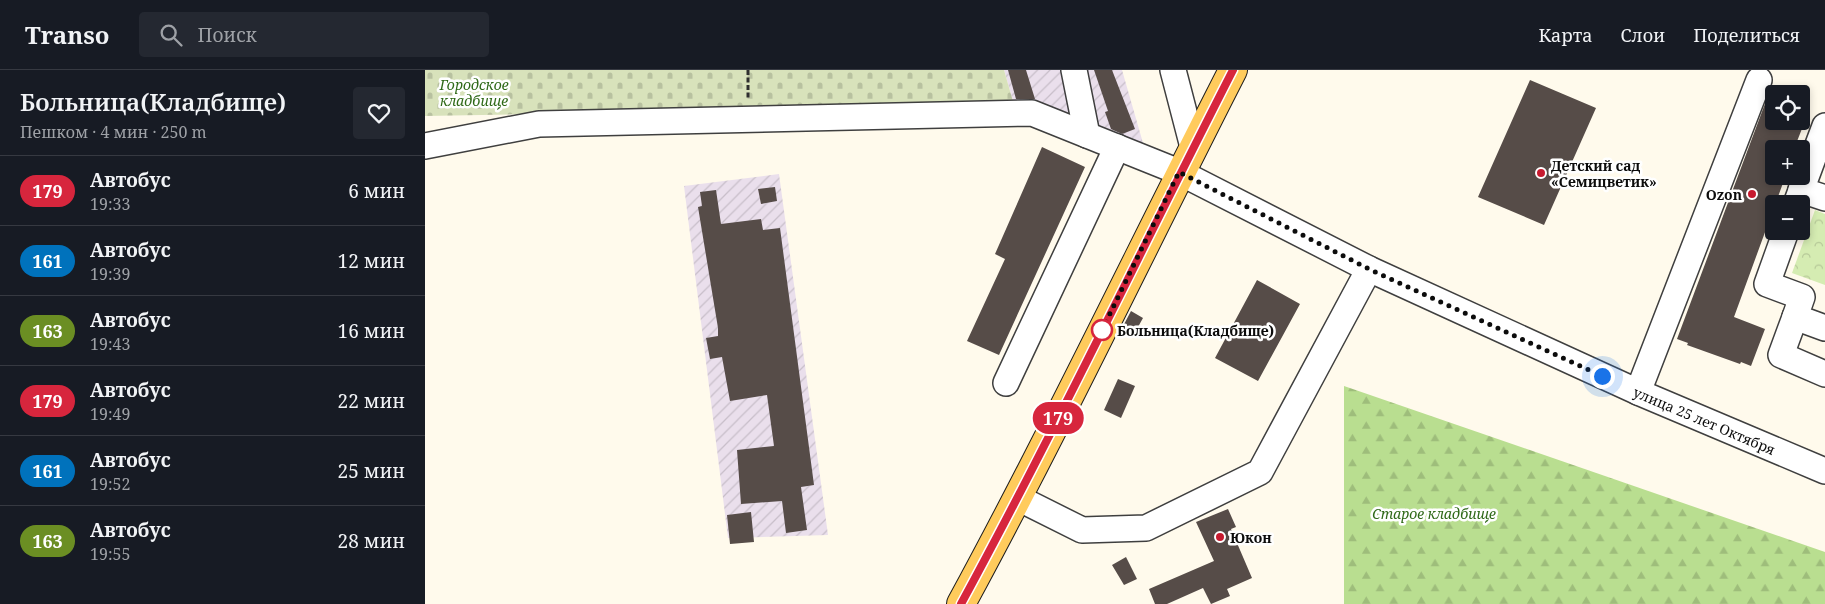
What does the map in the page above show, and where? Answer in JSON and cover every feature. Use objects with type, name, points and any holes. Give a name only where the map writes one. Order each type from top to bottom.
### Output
[{"type":"main road","points":[[961,604],[1018,498],[1179,172],[1233,70]]},
{"type":"street","points":[[1074,70],[1087,135]]},
{"type":"street","points":[[1173,70],[1193,148]]},
{"type":"street","points":[[1638,392],[1759,80]]},
{"type":"street","name":"улица 25 лет Октября","points":[[425,146],[539,124],[1032,113],[1179,172],[1369,269],[1638,392],[1825,471]]},
{"type":"street","points":[[1800,195],[1825,126]]},
{"type":"street","points":[[1006,383],[1117,148]]},
{"type":"street","points":[[1810,197],[1825,198]]},
{"type":"street","points":[[1783,240],[1767,284],[1802,298],[1781,355],[1825,374]]},
{"type":"street","points":[[1018,498],[1082,530],[1145,528],[1260,472],[1369,269]]},
{"type":"street","points":[[1795,317],[1825,328]]},
{"type":"path","points":[[748,70],[748,120]]},
{"type":"shaded area","points":[[1004,70],[1122,70],[1143,143],[1118,143],[1014,105]]},
{"type":"shaded area","points":[[779,174],[828,535],[728,538],[684,186]]},
{"type":"green space","name":"Городское кладбище","points":[[425,70],[1004,70],[1014,105],[425,116]]},
{"type":"green space","points":[[1815,210],[1825,214],[1825,285],[1792,273],[1804,240],[1810,240],[1810,224]]},
{"type":"green space","name":"Старое кладбище","points":[[1344,386],[1825,552],[1825,604],[1344,604]]},
{"type":"building","points":[[1008,70],[1026,70],[1035,99],[1016,99]]},
{"type":"building","points":[[1094,70],[1112,70],[1135,129],[1122,134],[1111,129],[1105,112],[1108,111]]},
{"type":"building","points":[[1530,80],[1596,108],[1544,225],[1478,197]]},
{"type":"building","points":[[1765,104],[1765,130],[1801,130],[1798,140],[1765,140],[1765,185],[1782,185],[1779,195],[1765,195],[1765,232],[1734,317],[1765,329],[1751,366],[1741,362],[1740,364],[1687,345],[1688,343],[1677,339]]},
{"type":"building","points":[[1042,147],[1085,167],[999,355],[967,341],[1005,259],[995,254]]},
{"type":"building","points":[[775,187],[777,201],[761,204],[758,189]]},
{"type":"building","points":[[716,190],[721,224],[761,219],[763,230],[780,228],[814,485],[801,487],[807,530],[786,533],[782,501],[741,504],[737,450],[774,446],[767,395],[730,401],[722,357],[710,359],[706,338],[718,336],[718,328],[698,207],[702,206],[700,192]]},
{"type":"building","points":[[1257,280],[1300,304],[1258,381],[1215,358]]},
{"type":"building","points":[[1131,311],[1143,318],[1133,336],[1121,330]]},
{"type":"building","points":[[1118,379],[1135,386],[1121,418],[1104,410]]},
{"type":"building","points":[[1228,509],[1236,527],[1231,529],[1252,578],[1227,589],[1230,596],[1211,604],[1203,588],[1167,604],[1155,604],[1149,589],[1214,561],[1196,522]]},
{"type":"building","points":[[751,512],[754,542],[730,544],[727,515]]},
{"type":"building","points":[[1126,557],[1137,579],[1124,585],[1112,565]]},
{"type":"bus line","name":"179","points":[[961,604],[1018,498],[1179,172],[1233,70]]},
{"type":"place","name":"Детский сад «Семицветик»","points":[[1541,173]]},
{"type":"place","name":"Ozon","points":[[1752,194]]},
{"type":"place","name":"Больница(Кладбище)","points":[[1102,330]]},
{"type":"place","name":"Юкон","points":[[1220,537]]},
{"type":"route","points":[[1102,330],[1179,172],[1369,269],[1602,376]]}]
